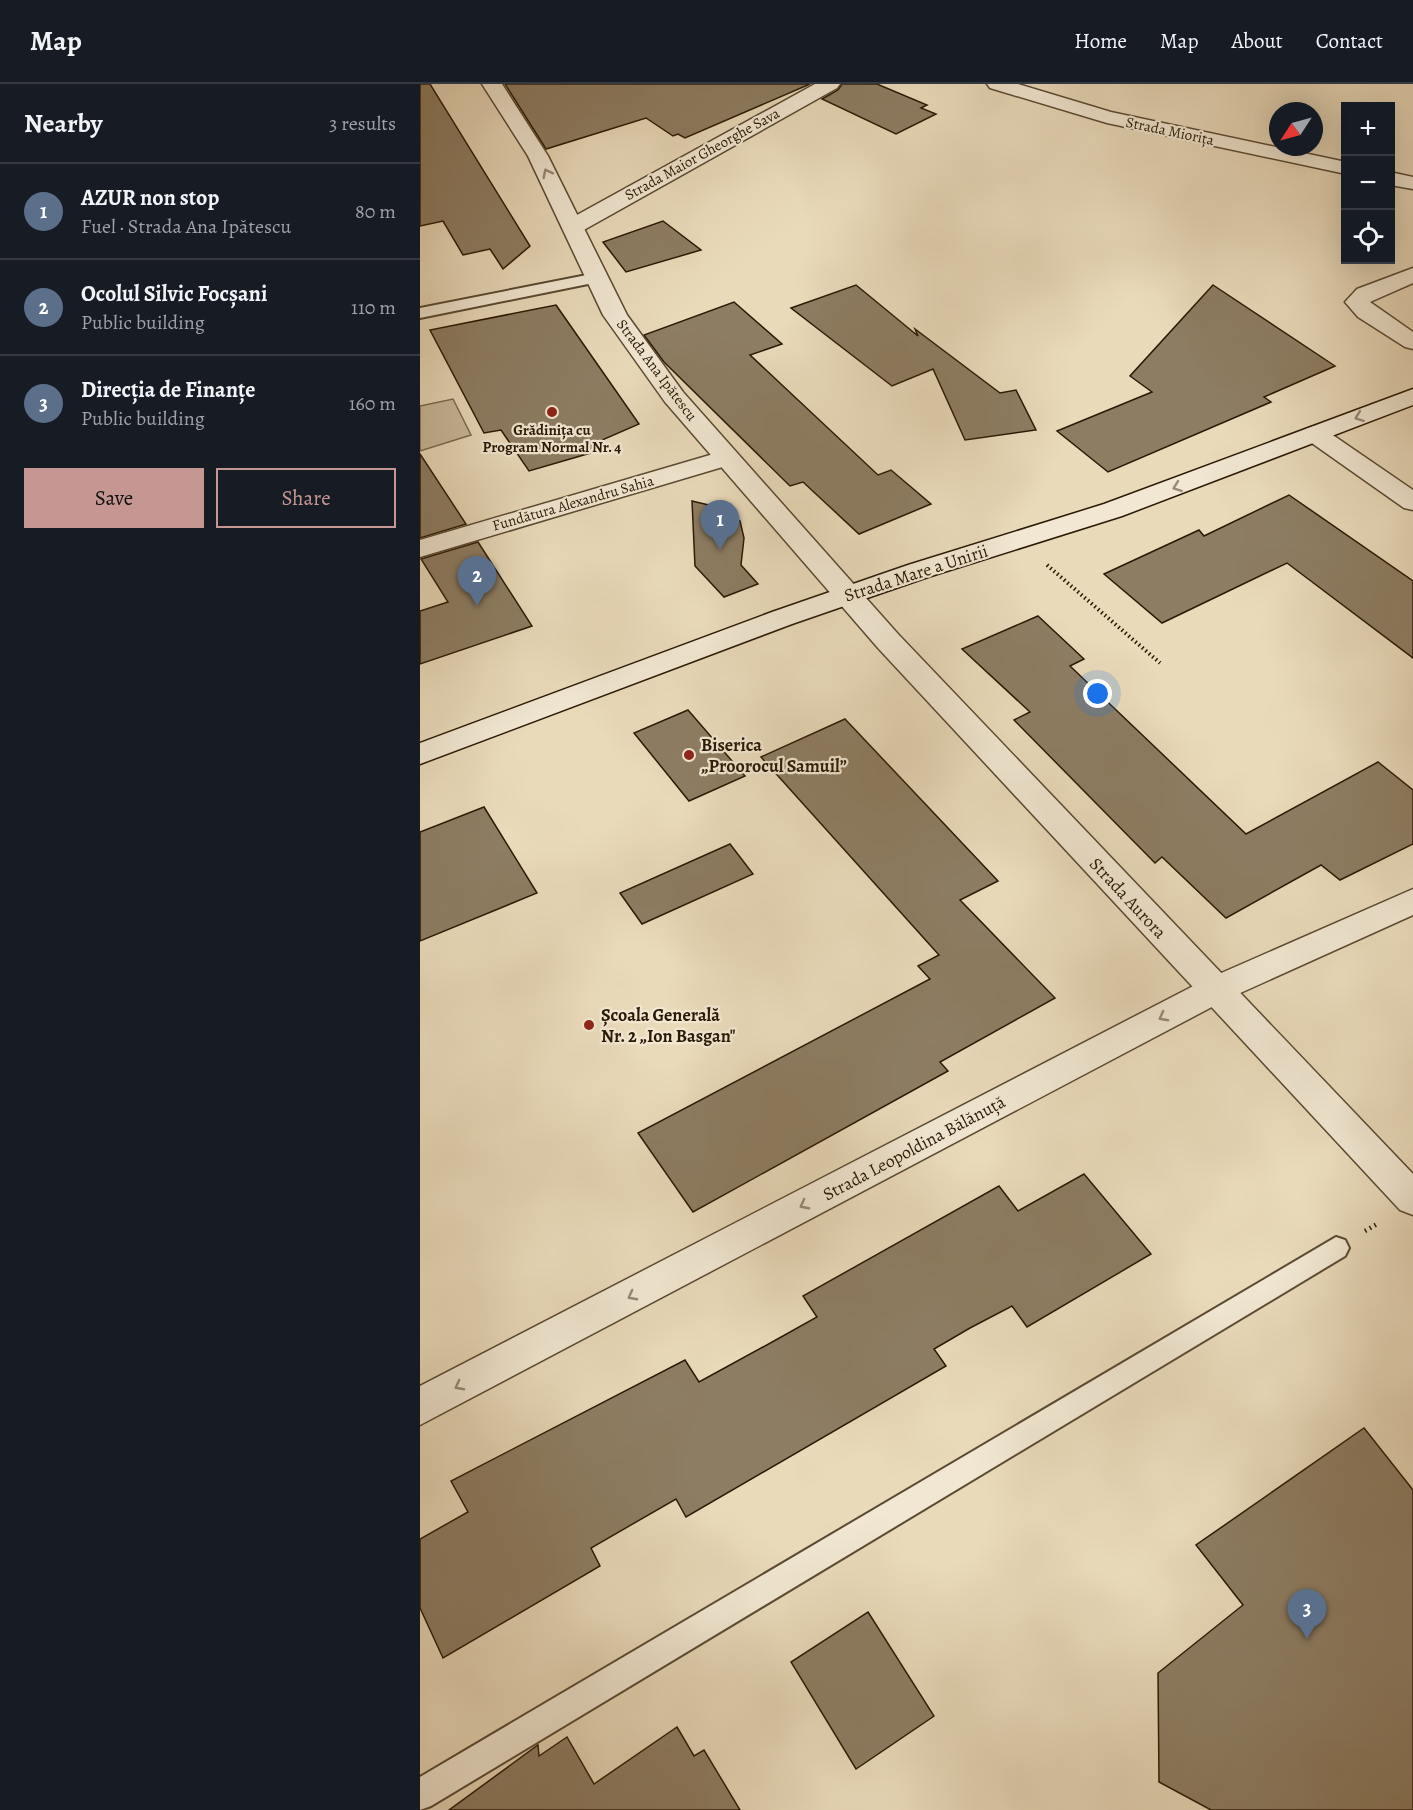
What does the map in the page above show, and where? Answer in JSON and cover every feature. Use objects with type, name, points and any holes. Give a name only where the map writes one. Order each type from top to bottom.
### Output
[{"type":"street","name":"Strada Ana Ipătescu","points":[[492,84],[538,156],[574,226],[615,315],[637,348],[674,397],[846,596]]},
{"type":"street","name":"Strada Maior Gheorghe Sava","points":[[574,226],[830,84]]},
{"type":"street","name":"Strada Miorița","points":[[997,84],[1107,117],[1341,167]]},
{"type":"street","points":[[1413,275],[1365,294],[1357,302],[1366,312],[1413,342]]},
{"type":"street","name":"Strada Mare a Unirii","points":[[420,754],[846,596],[1124,507],[1413,396]]},
{"type":"street","points":[[1315,435],[1413,502]]},
{"type":"street","name":"Fundătura Alexandru Sahia","points":[[420,549],[727,458]]},
{"type":"street","name":"Strada Aurora","points":[[846,596],[1413,1199]]},
{"type":"street","name":"Strada Leopoldina Bălănuță","points":[[420,1406],[1215,990],[1413,901]]},
{"type":"lane","points":[[420,313],[597,278]]},
{"type":"lane","points":[[420,1795],[1336,1248]]},
{"type":"path","points":[[1018,540],[1160,663]]},
{"type":"path","points":[[1336,1248],[1384,1220]]},
{"type":"shaded area","points":[[453,399],[471,435],[420,451],[420,406]]},
{"type":"building","points":[[420,84],[430,84],[530,246],[503,269],[490,249],[463,255],[443,221],[420,226]]},
{"type":"building","points":[[505,84],[810,84],[685,138],[678,134],[673,136],[646,118],[546,149]]},
{"type":"building","points":[[842,84],[877,84],[927,105],[921,108],[936,114],[896,134],[822,99],[838,90]]},
{"type":"building","points":[[663,221],[701,250],[626,272],[603,242]]},
{"type":"building","points":[[856,285],[918,336],[915,329],[1000,393],[1016,390],[1036,430],[965,440],[933,369],[892,386],[791,308]]},
{"type":"building","points":[[1213,285],[1335,366],[1264,397],[1271,402],[1108,472],[1057,431],[1152,392],[1130,376]]},
{"type":"building","points":[[734,302],[782,344],[750,355],[878,475],[891,470],[931,504],[859,534],[803,482],[790,486],[664,362],[644,335]]},
{"type":"building","points":[[556,305],[639,424],[602,440],[594,452],[529,471],[501,430],[484,433],[430,330]]},
{"type":"building","points":[[420,454],[466,524],[420,538]]},
{"type":"building","points":[[1289,495],[1413,581],[1413,658],[1287,563],[1162,623],[1104,574],[1199,530],[1204,536]]},
{"type":"building","points":[[692,501],[717,507],[740,521],[744,538],[741,565],[758,584],[724,597],[695,566]]},
{"type":"building","points":[[478,542],[532,626],[420,664],[420,611],[448,602],[421,559]]},
{"type":"building","points":[[1038,616],[1084,659],[1070,666],[1246,834],[1378,762],[1413,790],[1413,844],[1340,880],[1321,865],[1226,918],[1162,857],[1155,863],[1014,720],[1030,712],[962,649]]},
{"type":"building","name":"Biserica „Proorocul Samuil”","points":[[688,710],[745,776],[689,801],[634,733]]},
{"type":"building","points":[[845,719],[998,881],[960,900],[1055,998],[940,1062],[948,1071],[693,1212],[638,1133],[930,979],[918,966],[939,955],[761,757]]},
{"type":"building","points":[[484,807],[537,893],[420,941],[420,832]]},
{"type":"building","points":[[730,844],[753,874],[642,924],[620,893]]},
{"type":"building","points":[[1084,1174],[1151,1254],[1027,1327],[1012,1306],[970,1328],[934,1349],[946,1366],[686,1517],[676,1499],[591,1548],[600,1566],[443,1658],[420,1608],[420,1539],[468,1512],[451,1481],[685,1360],[699,1382],[817,1317],[803,1296],[999,1186],[1018,1211]]},
{"type":"building","points":[[1364,1428],[1413,1490],[1413,1810],[1211,1810],[1159,1782],[1158,1673],[1243,1605],[1196,1545]]},
{"type":"building","points":[[868,1612],[934,1716],[856,1769],[791,1662]]},
{"type":"building","points":[[677,1727],[694,1756],[704,1750],[740,1810],[449,1810],[538,1745],[539,1756],[567,1737],[594,1784]]},
{"type":"place","name":"Grădinița cu Program Normal Nr. 4","points":[[552,412]]},
{"type":"place","name":"AZUR non stop","points":[[720,550]]},
{"type":"place","name":"Ocolul Silvic Focșani","points":[[477,606]]},
{"type":"place","name":"Biserica „Proorocul Samuil”","points":[[689,755]]},
{"type":"place","name":"Școala Generală Nr. 2 „Ion Basgan\"","points":[[589,1025]]},
{"type":"place","name":"Direcția de Finanțe","points":[[1307,1639]]}]
